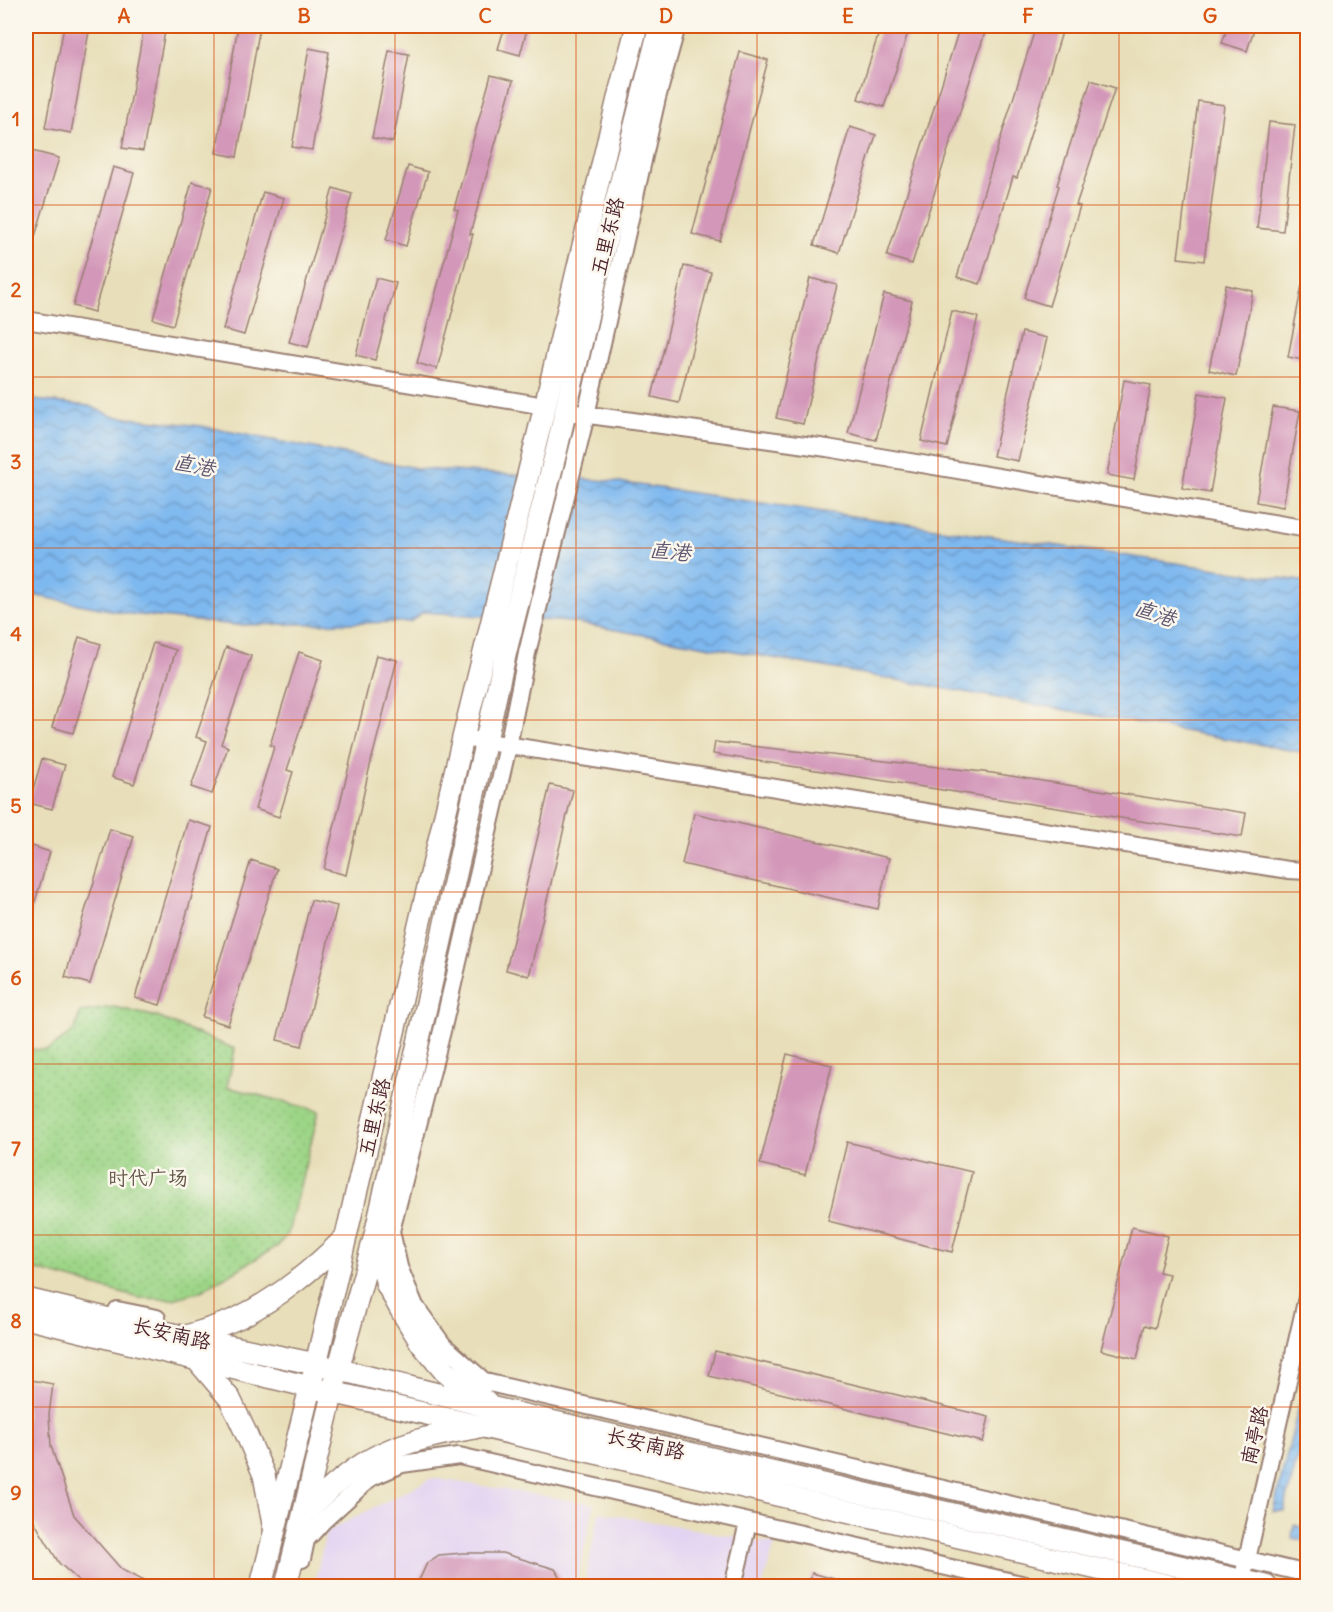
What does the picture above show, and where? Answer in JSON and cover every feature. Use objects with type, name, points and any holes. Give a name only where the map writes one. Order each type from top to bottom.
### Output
[{"type":"main road","name":"五里东路","points":[[261,1587],[316,1364],[463,738],[567,448],[566,410],[620,90],[637,26]]},
{"type":"main road","name":"五里东路","points":[[286,1587],[338,1370],[375,1235],[484,742],[496,649],[537,441],[566,410],[660,26]]},
{"type":"main road","points":[[375,1235],[387,1285],[421,1343],[445,1372],[494,1408]]},
{"type":"main road","points":[[185,1337],[239,1318],[263,1305],[316,1266],[345,1238]]},
{"type":"main road","name":"长安南路","points":[[26,1299],[185,1337],[316,1364],[1241,1584],[1266,1587]]},
{"type":"main road","name":"长安南路","points":[[26,1318],[310,1387],[1171,1587]]},
{"type":"main road","points":[[196,1359],[230,1399],[245,1431],[264,1475],[274,1530]]},
{"type":"main road","points":[[304,1515],[344,1475],[385,1451],[434,1436],[483,1427]]},
{"type":"street","points":[[566,410],[657,99],[676,26]]},
{"type":"street","points":[[26,320],[566,410],[827,448],[1267,521],[1308,530]]},
{"type":"street","points":[[567,448],[508,746],[391,1231],[399,1267],[415,1306],[443,1345],[485,1382],[1308,1574]]},
{"type":"street","points":[[463,738],[1288,870],[1308,871]]},
{"type":"street","points":[[26,1289],[157,1318]]},
{"type":"street","name":"南亭路","points":[[1241,1584],[1308,1293]]},
{"type":"street","points":[[295,1587],[306,1540],[324,1520],[370,1478],[402,1464],[459,1456],[1030,1587]]},
{"type":"street","points":[[733,1587],[748,1523]]},
{"type":"shaded area","points":[[432,1478],[594,1504],[576,1586],[314,1586],[326,1532]]},
{"type":"shaded area","points":[[599,1512],[775,1544],[762,1586],[584,1586]]},
{"type":"green space","name":"时代广场","points":[[114,1007],[157,1017],[235,1049],[227,1087],[319,1111],[288,1233],[278,1246],[201,1291],[173,1299],[139,1298],[26,1267],[26,1049],[48,1050],[75,1030],[80,1012]]},
{"type":"water","name":"直港","points":[[26,399],[89,406],[112,416],[201,426],[421,469],[611,481],[1307,582],[1307,753],[571,622],[423,612],[410,622],[235,625],[131,614],[26,594]]},
{"type":"water","points":[[1307,1373],[1307,1420],[1284,1511],[1273,1511]]},
{"type":"water","points":[[1294,1525],[1307,1529],[1307,1542],[1292,1538]]},
{"type":"building","points":[[64,26],[90,26],[71,133],[45,128]]},
{"type":"building","points":[[144,26],[166,26],[143,151],[122,148]]},
{"type":"building","points":[[238,26],[260,26],[237,157],[216,153]]},
{"type":"building","points":[[505,26],[528,26],[520,55],[498,49]]},
{"type":"building","points":[[881,26],[910,26],[884,107],[858,99]]},
{"type":"building","points":[[960,26],[987,26],[912,264],[887,256]]},
{"type":"building","points":[[1036,26],[1062,32],[1017,178],[1013,177],[980,284],[957,277]]},
{"type":"building","points":[[1228,26],[1255,26],[1247,51],[1222,43]]},
{"type":"building","points":[[309,48],[329,52],[312,150],[292,147]]},
{"type":"building","points":[[389,51],[409,54],[393,142],[372,138]]},
{"type":"building","points":[[740,52],[768,60],[720,241],[692,234]]},
{"type":"building","points":[[491,75],[513,81],[470,234],[473,234],[437,369],[417,363],[458,210],[454,209]]},
{"type":"building","points":[[1091,80],[1115,88],[1076,205],[1080,206],[1049,306],[1024,298]]},
{"type":"building","points":[[1198,101],[1224,105],[1204,261],[1178,258]]},
{"type":"building","points":[[1269,122],[1295,125],[1283,231],[1257,228]]},
{"type":"building","points":[[850,127],[876,135],[839,253],[814,245]]},
{"type":"building","points":[[32,151],[59,158],[29,256],[26,256],[26,174]]},
{"type":"building","points":[[408,166],[428,172],[406,246],[386,240]]},
{"type":"building","points":[[113,167],[134,173],[94,312],[73,306]]},
{"type":"building","points":[[192,182],[212,187],[173,325],[153,319]]},
{"type":"building","points":[[333,188],[352,194],[308,347],[289,342]]},
{"type":"building","points":[[263,192],[284,198],[244,335],[223,329]]},
{"type":"building","points":[[684,266],[711,272],[679,403],[652,397]]},
{"type":"building","points":[[376,278],[396,283],[375,360],[356,355]]},
{"type":"building","points":[[810,278],[837,285],[803,424],[776,418]]},
{"type":"building","points":[[1226,285],[1253,291],[1236,376],[1209,370]]},
{"type":"building","points":[[1302,285],[1308,286],[1308,361],[1288,357]]},
{"type":"building","points":[[884,294],[912,301],[876,440],[848,433]]},
{"type":"building","points":[[952,311],[978,317],[947,447],[921,441]]},
{"type":"building","points":[[1022,332],[1047,338],[1018,461],[993,456]]},
{"type":"building","points":[[1124,380],[1151,385],[1134,480],[1107,475]]},
{"type":"building","points":[[1199,393],[1227,398],[1210,493],[1182,488]]},
{"type":"building","points":[[1273,407],[1300,411],[1283,507],[1256,502]]},
{"type":"building","points":[[79,637],[101,644],[73,733],[52,727]]},
{"type":"building","points":[[153,643],[176,650],[134,784],[112,777]]},
{"type":"building","points":[[226,647],[251,656],[221,744],[228,747],[212,794],[191,787],[207,741],[196,737]]},
{"type":"building","points":[[299,652],[323,660],[287,770],[293,772],[279,817],[255,809],[274,747],[270,745]]},
{"type":"building","points":[[376,655],[397,660],[368,774],[346,875],[324,869]]},
{"type":"building","points":[[715,742],[992,773],[1246,813],[1242,837],[713,754]]},
{"type":"building","points":[[42,759],[65,765],[52,809],[29,803]]},
{"type":"building","points":[[550,785],[573,790],[529,976],[506,970]]},
{"type":"building","points":[[694,813],[889,858],[878,909],[682,864]]},
{"type":"building","points":[[188,820],[212,827],[160,1005],[135,998]]},
{"type":"building","points":[[110,829],[134,836],[90,984],[65,977]]},
{"type":"building","points":[[26,844],[50,852],[28,925],[26,924]]},
{"type":"building","points":[[251,860],[277,869],[228,1025],[202,1017]]},
{"type":"building","points":[[311,900],[337,906],[302,1046],[277,1040]]},
{"type":"building","points":[[787,1054],[832,1065],[805,1175],[760,1164]]},
{"type":"building","points":[[847,1142],[972,1172],[952,1252],[828,1221]]},
{"type":"building","points":[[1132,1227],[1168,1236],[1159,1272],[1169,1274],[1155,1328],[1145,1325],[1137,1359],[1101,1350]]},
{"type":"building","points":[[715,1351],[989,1417],[983,1442],[709,1376]]},
{"type":"building","points":[[26,1379],[53,1384],[49,1415],[51,1446],[74,1515],[122,1570],[155,1587],[86,1587],[59,1563],[26,1508]]},
{"type":"building","points":[[502,1553],[555,1569],[565,1587],[416,1587],[427,1563],[439,1555]]},
{"type":"building","points":[[812,1573],[849,1583],[848,1587],[808,1587]]}]
